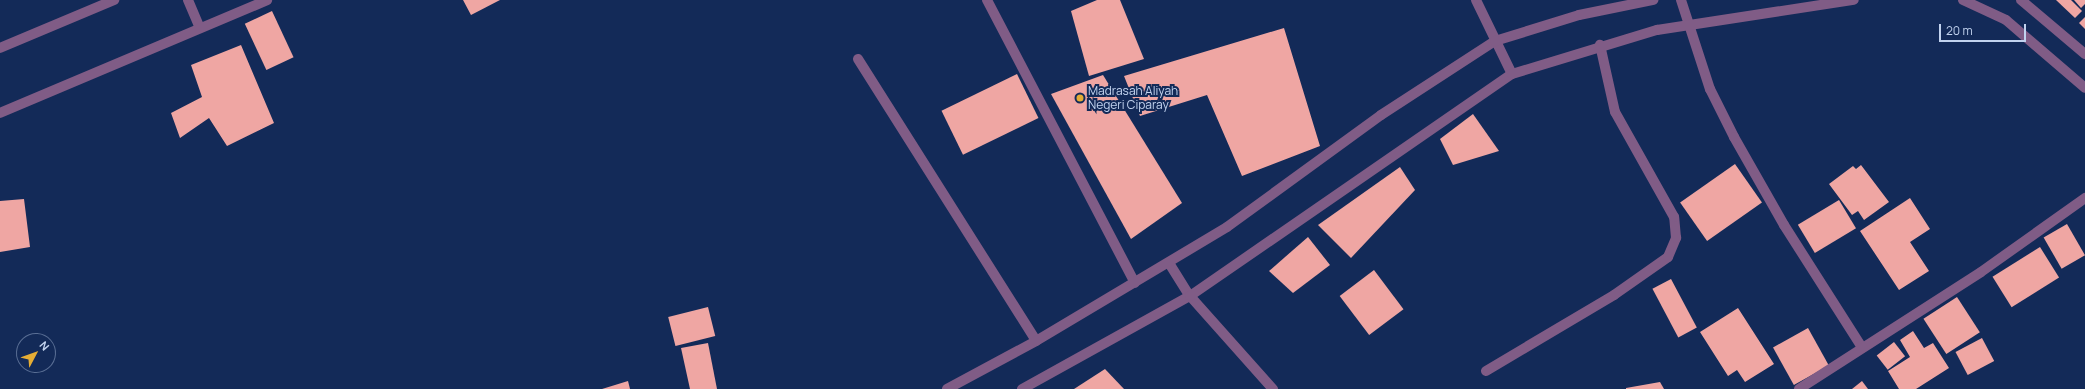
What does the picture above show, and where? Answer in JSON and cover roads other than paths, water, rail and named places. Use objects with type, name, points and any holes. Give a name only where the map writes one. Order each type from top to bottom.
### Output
[{"type":"street","points":[[0,48],[114,0]]},
{"type":"street","points":[[188,0],[198,24]]},
{"type":"street","points":[[0,113],[198,24],[267,0]]},
{"type":"street","points":[[987,0],[1135,283]]},
{"type":"street","points":[[1476,0],[1512,74]]},
{"type":"street","points":[[947,389],[1036,341],[1227,227],[1429,82],[1495,41],[1579,15],[1653,0]]},
{"type":"street","points":[[1681,0],[1710,89],[1734,137],[1784,225],[1861,346]]},
{"type":"street","points":[[1022,389],[1190,296],[1512,74],[1600,45],[1688,25],[1854,0]]},
{"type":"street","points":[[1963,0],[2006,20],[2085,88]]},
{"type":"street","points":[[2021,0],[2085,54]]},
{"type":"street","points":[[1486,371],[1626,287],[1668,257],[1676,238],[1674,217],[1615,112],[1600,45]]},
{"type":"street","points":[[858,59],[1036,341]]},
{"type":"street","points":[[1799,389],[1861,346],[1981,272],[2085,198]]},
{"type":"street","points":[[1169,263],[1190,296],[1273,389]]},
{"type":"place","name":"Madrasah Aliyah Negeri Ciparay","points":[[1080,98]]}]
